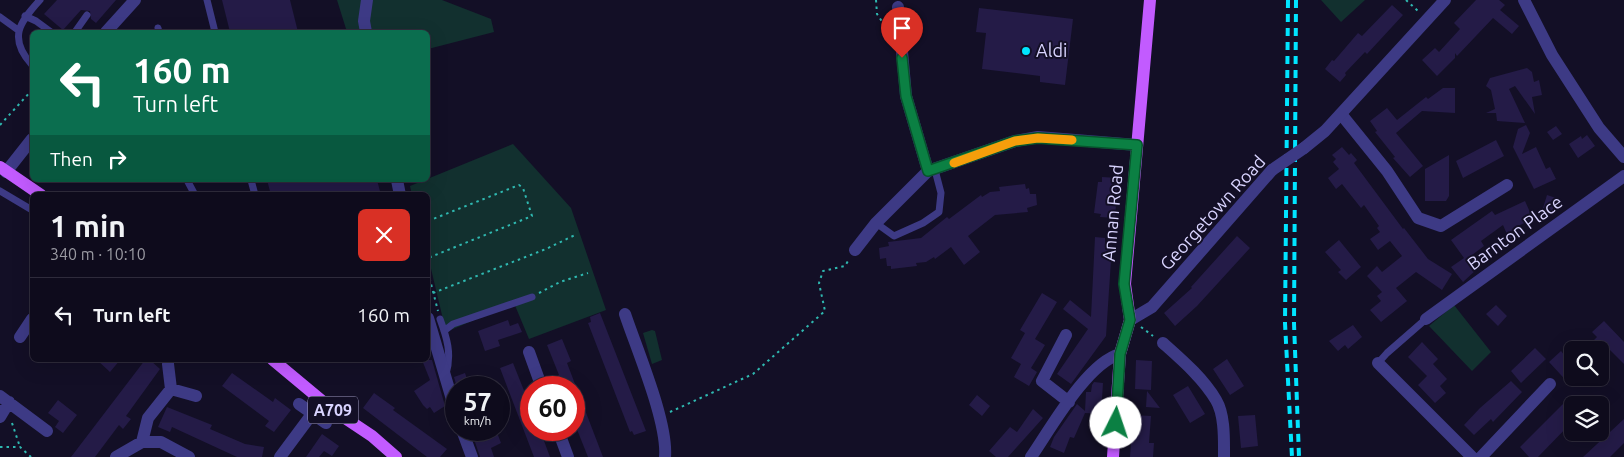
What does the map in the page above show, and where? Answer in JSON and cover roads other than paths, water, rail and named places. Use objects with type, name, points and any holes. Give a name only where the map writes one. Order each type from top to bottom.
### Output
[{"type":"main road","name":"Annan Road","points":[[1113,457],[1120,354],[1130,320],[1124,284],[1150,0]]},
{"type":"main road","points":[[3,169],[37,192]]},
{"type":"main road","name":"A709","points":[[275,362],[333,410],[372,436],[396,457]]},
{"type":"street","points":[[108,30],[135,0]]},
{"type":"street","points":[[366,30],[364,20],[367,0]]},
{"type":"street","name":"Georgetown Road","points":[[1130,320],[1152,307],[1272,170],[1304,148],[1341,114],[1445,0]]},
{"type":"street","points":[[1524,0],[1552,55],[1599,128],[1624,157]]},
{"type":"street","points":[[900,4],[906,96],[932,170]]},
{"type":"street","points":[[1341,114],[1386,171],[1418,218],[1441,226],[1507,185]]},
{"type":"street","points":[[855,250],[876,223],[932,170],[1015,141],[1038,138],[1137,145]]},
{"type":"street","points":[[3,169],[30,141]]},
{"type":"street","name":"Barnton Place","points":[[1426,319],[1624,176]]},
{"type":"street","points":[[624,314],[659,417],[666,442],[665,457]]},
{"type":"street","points":[[434,318],[445,376]]},
{"type":"street","points":[[20,337],[30,322]]},
{"type":"street","points":[[1066,335],[1042,381],[1070,402]]},
{"type":"street","points":[[1163,343],[1192,370],[1217,401],[1224,433],[1224,457]]},
{"type":"street","points":[[529,352],[538,376]]},
{"type":"street","points":[[1031,457],[1090,373],[1111,356],[1120,354]]},
{"type":"street","points":[[1378,363],[1472,457]]},
{"type":"street","points":[[142,442],[148,418],[171,389],[168,364]]},
{"type":"street","points":[[1481,457],[1550,384]]},
{"type":"street","points":[[171,389],[196,396]]},
{"type":"street","points":[[0,417],[4,399],[47,431]]},
{"type":"street","points":[[299,404],[326,423]]},
{"type":"street","points":[[280,457],[312,414]]},
{"type":"street","points":[[466,441],[472,457]]},
{"type":"street","points":[[562,441],[568,457]]},
{"type":"street","points":[[116,457],[142,442],[161,442],[189,457]]},
{"type":"lane","points":[[30,62],[22,53],[18,30],[25,16],[40,0]]},
{"type":"lane","points":[[207,0],[214,30]]},
{"type":"lane","points":[[76,30],[87,15]]},
{"type":"lane","points":[[25,16],[48,30]]},
{"type":"lane","points":[[0,17],[18,30]]},
{"type":"lane","points":[[876,223],[894,236],[923,223],[939,212],[942,193],[932,170]]},
{"type":"lane","points":[[0,191],[30,209]]},
{"type":"lane","points":[[444,331],[453,324],[532,297]]},
{"type":"lane","points":[[434,318],[444,331],[448,344],[450,361],[445,376]]},
{"type":"lane","points":[[1378,363],[1386,353],[1426,319]]},
{"type":"railway","points":[[1288,0],[1285,323],[1292,457]]},
{"type":"railway","points":[[1296,0],[1294,323],[1299,457]]},
{"type":"place","name":"Aldi","points":[[1026,51]]}]
